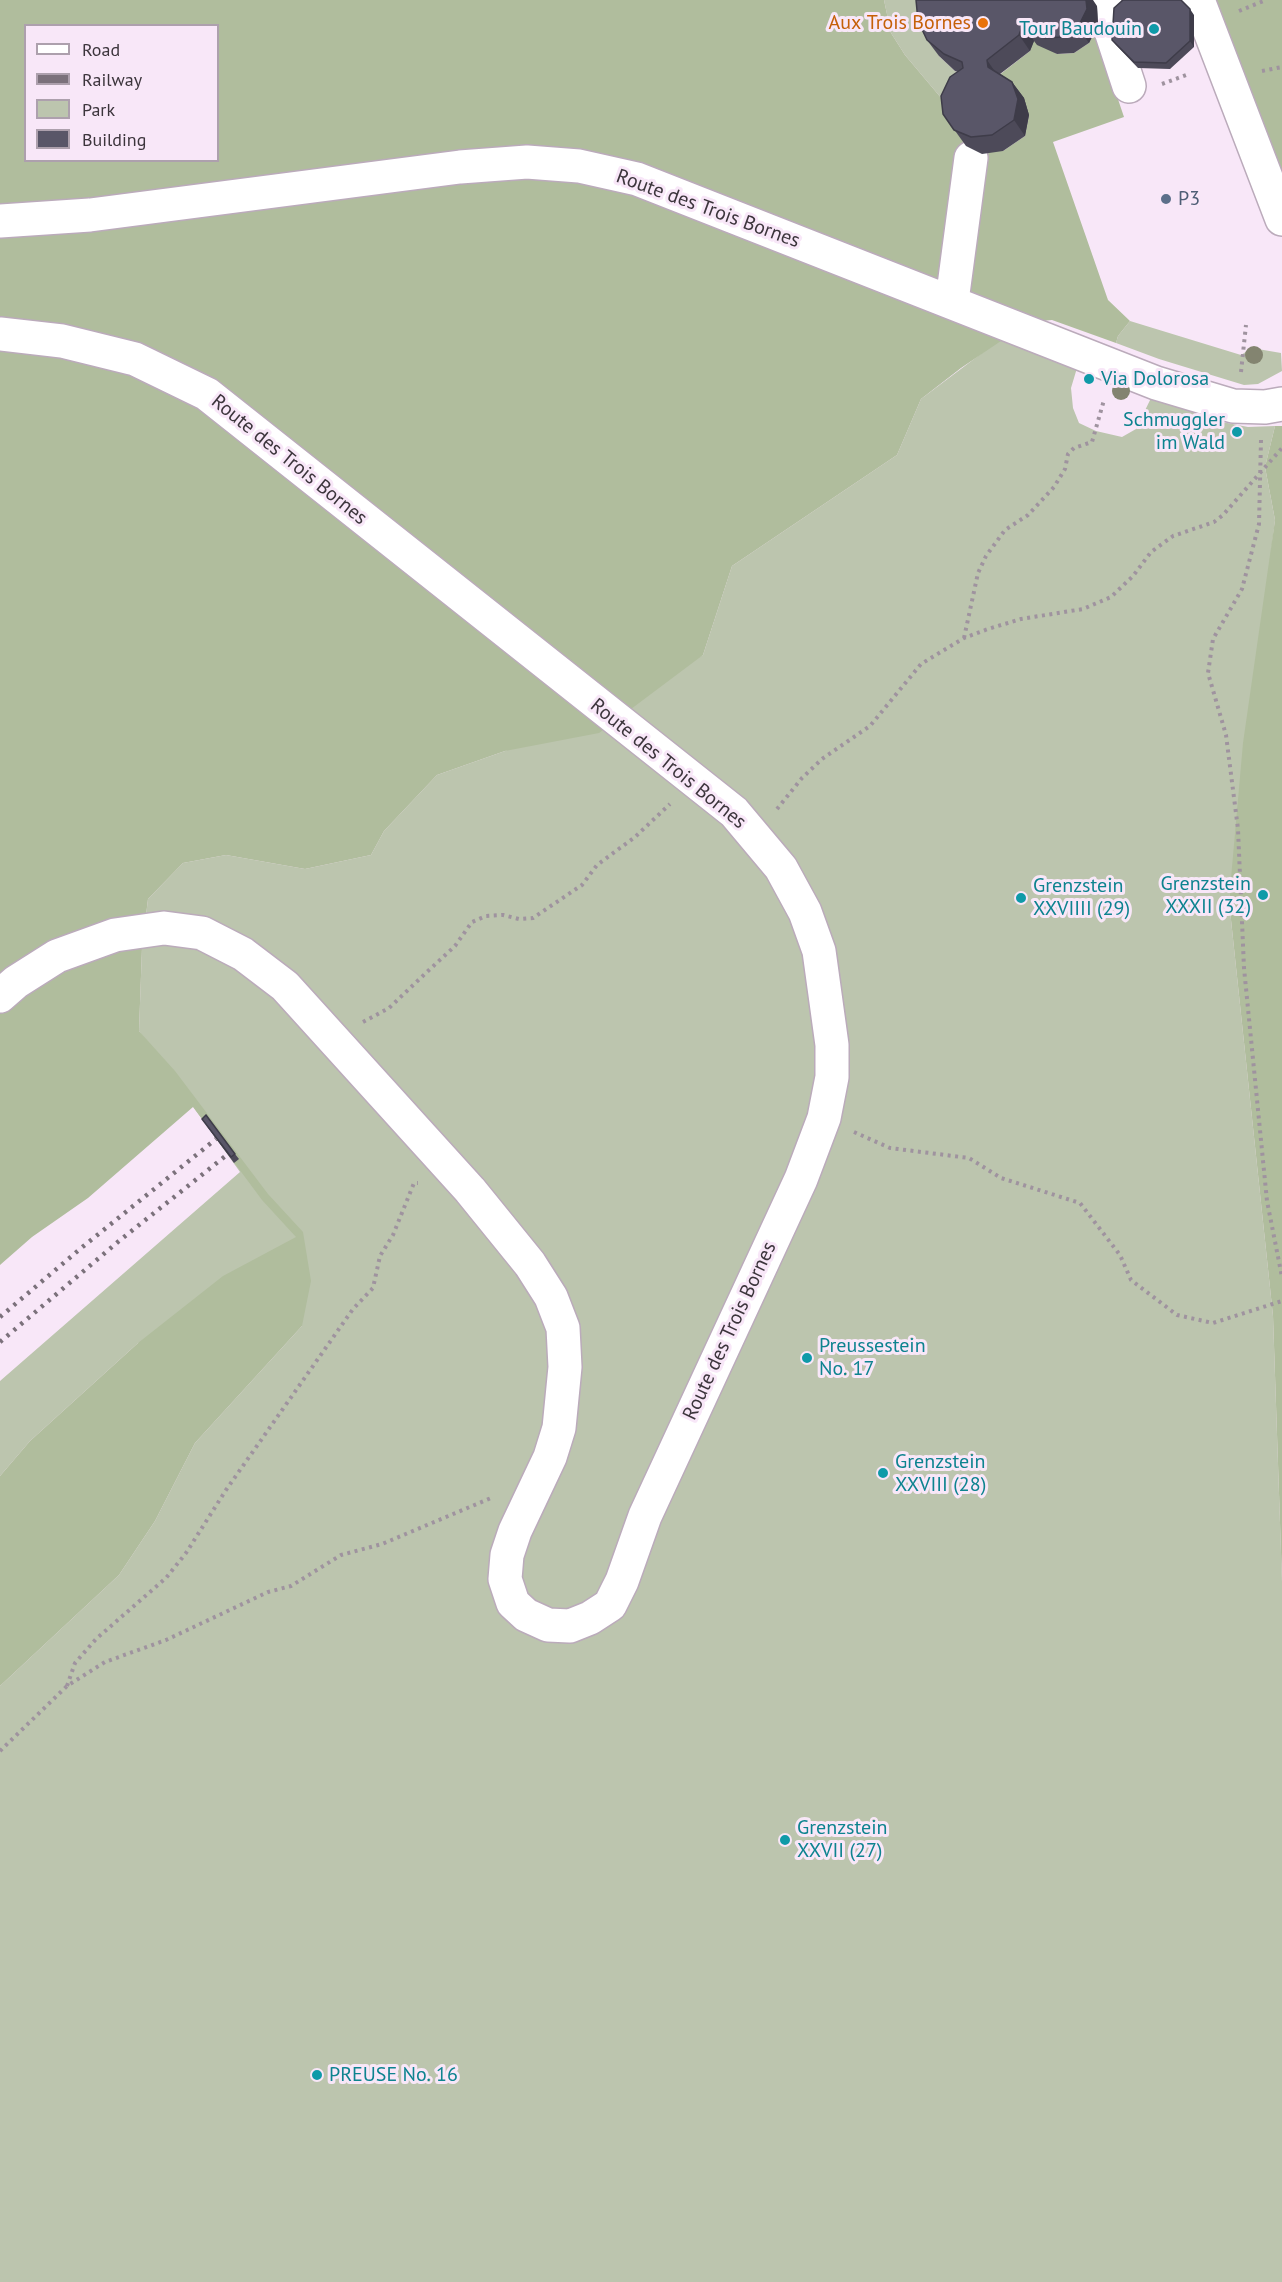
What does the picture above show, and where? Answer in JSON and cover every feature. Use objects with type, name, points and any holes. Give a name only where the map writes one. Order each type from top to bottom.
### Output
[{"type":"street","points":[[1104,0],[1111,31],[1142,87]]},
{"type":"street","points":[[1198,0],[1282,219]]},
{"type":"street","points":[[952,301],[971,158]]},
{"type":"street","name":"Route des Trois Bornes","points":[[0,220],[90,215],[459,167],[527,162],[579,166],[637,179],[952,301],[1112,368],[1233,406],[1265,407],[1282,404]]},
{"type":"street","name":"Route des Trois Bornes","points":[[0,334],[62,341],[135,359],[207,394],[734,812],[781,868],[805,912],[819,951],[832,1045],[832,1077],[824,1118],[801,1179],[645,1516],[622,1581],[609,1605],[590,1618],[570,1626],[548,1626],[526,1616],[513,1603],[505,1579],[507,1555],[514,1531],[550,1457],[559,1428],[565,1367],[563,1328],[551,1297],[531,1264],[470,1190],[285,986],[243,954],[202,933],[164,928],[115,935],[57,956],[16,982],[0,996]]},
{"type":"path","points":[[1142,87],[1221,62]]},
{"type":"path","points":[[1233,406],[1241,380],[1246,325]]},
{"type":"path","points":[[964,638],[978,573],[986,556],[1005,530],[1028,515],[1054,487],[1065,469],[1068,454],[1074,448],[1092,442],[1096,431]]},
{"type":"path","points":[[753,833],[822,759],[870,726],[921,664],[964,638],[1021,619],[1083,609],[1111,597],[1133,576],[1151,552],[1173,536],[1215,522],[1282,448]]},
{"type":"path","points":[[1258,475],[1261,500],[1257,535],[1242,590],[1213,639],[1208,673],[1226,735],[1238,829],[1244,968],[1268,1201],[1282,1277]]},
{"type":"path","points":[[334,1039],[388,1008],[455,946],[472,922],[486,916],[503,915],[519,920],[533,918],[560,901],[582,885],[597,865],[635,837],[658,813],[697,784]]},
{"type":"path","points":[[824,1118],[890,1148],[969,1158],[1001,1178],[1080,1203],[1120,1255],[1131,1280],[1177,1315],[1213,1323],[1282,1301]]},
{"type":"path","points":[[67,1686],[75,1663],[96,1640],[166,1578],[186,1553],[226,1490],[353,1309],[373,1288],[380,1256],[393,1235],[414,1183],[422,1182]]},
{"type":"path","points":[[0,1751],[67,1686],[105,1662],[166,1640],[268,1592],[291,1586],[341,1555],[382,1544],[467,1507]]},
{"type":"green space","points":[[0,0],[884,0],[891,33],[905,55],[953,112],[1003,151],[1025,136],[1029,115],[998,76],[1030,51],[1034,40],[1057,54],[1074,53],[1089,43],[1095,31],[1124,117],[1053,142],[1108,300],[1130,321],[1118,336],[1116,343],[1052,320],[1029,322],[961,368],[921,399],[897,455],[732,566],[703,655],[599,733],[505,751],[437,775],[384,831],[371,855],[305,869],[226,855],[183,863],[148,899],[142,948],[139,1031],[175,1071],[268,1194],[303,1232],[311,1281],[302,1326],[195,1443],[155,1521],[119,1575],[0,1686],[0,1476],[30,1441],[138,1343],[223,1276],[296,1237],[262,1200],[193,1107],[88,1198],[32,1237],[0,1265]]},
{"type":"green space","points":[[884,0],[933,0],[939,56],[955,71],[973,78],[953,112],[905,55],[891,33]]},
{"type":"green space","points":[[1213,0],[1282,0],[1282,181]]},
{"type":"green space","points":[[1130,321],[1241,355],[1252,348],[1281,353],[1282,371],[1258,384],[1244,385],[1159,359],[1116,343],[1118,336]]},
{"type":"green space","points":[[1002,338],[1077,368],[1071,388],[1073,408],[1079,423],[1096,431],[1122,437],[1136,429],[1152,396],[1222,422],[1248,427],[1275,426],[1265,467],[1275,520],[1229,901],[1273,1316],[1282,1582],[1282,2282],[0,2282],[0,1686],[119,1575],[155,1521],[195,1443],[302,1326],[138,1343],[30,1441],[0,1476],[0,1381],[240,1172],[139,1031],[142,948],[148,899],[183,863],[226,855],[305,869],[371,855],[384,831],[437,775],[505,751],[703,655],[732,566],[897,455],[921,399]]},
{"type":"green space","points":[[1275,426],[1282,426],[1282,1582],[1273,1316],[1229,901],[1243,743],[1275,520],[1265,467]]},
{"type":"building","points":[[916,0],[1086,0],[1087,9],[1078,27],[1063,37],[1045,38],[1026,29],[1023,24],[1019,35],[987,60],[988,67],[1012,82],[1018,99],[1014,120],[992,135],[971,137],[954,130],[943,114],[941,96],[950,77],[963,68],[962,62],[944,54],[927,40],[918,21]]},
{"type":"building","points":[[1123,0],[1181,0],[1190,9],[1190,41],[1166,63],[1134,62],[1112,40],[1114,8]]},
{"type":"building","points":[[206,1115],[235,1154],[231,1157],[202,1119]]},
{"type":"railway","points":[[0,1317],[216,1139]]},
{"type":"railway","points":[[0,1342],[119,1241],[228,1154]]},
{"type":"place","name":"Aux Trois Bornes","points":[[983,23]]},
{"type":"place","name":"Tour Baudouin","points":[[1154,29]]},
{"type":"place","name":"P3","points":[[1166,199]]},
{"type":"place","name":"Via Dolorosa","points":[[1089,379]]},
{"type":"place","name":"Schmuggler im Wald","points":[[1237,432]]},
{"type":"place","name":"Grenzstein XXXII (32)","points":[[1263,895]]},
{"type":"place","name":"Grenzstein XXVIIII (29)","points":[[1021,898]]},
{"type":"place","name":"Preussestein No. 17","points":[[807,1358]]},
{"type":"place","name":"Grenzstein XXVIII (28)","points":[[883,1473]]},
{"type":"place","name":"Grenzstein XXVII (27)","points":[[785,1840]]},
{"type":"place","name":"PREUSE No. 16","points":[[317,2075]]}]
